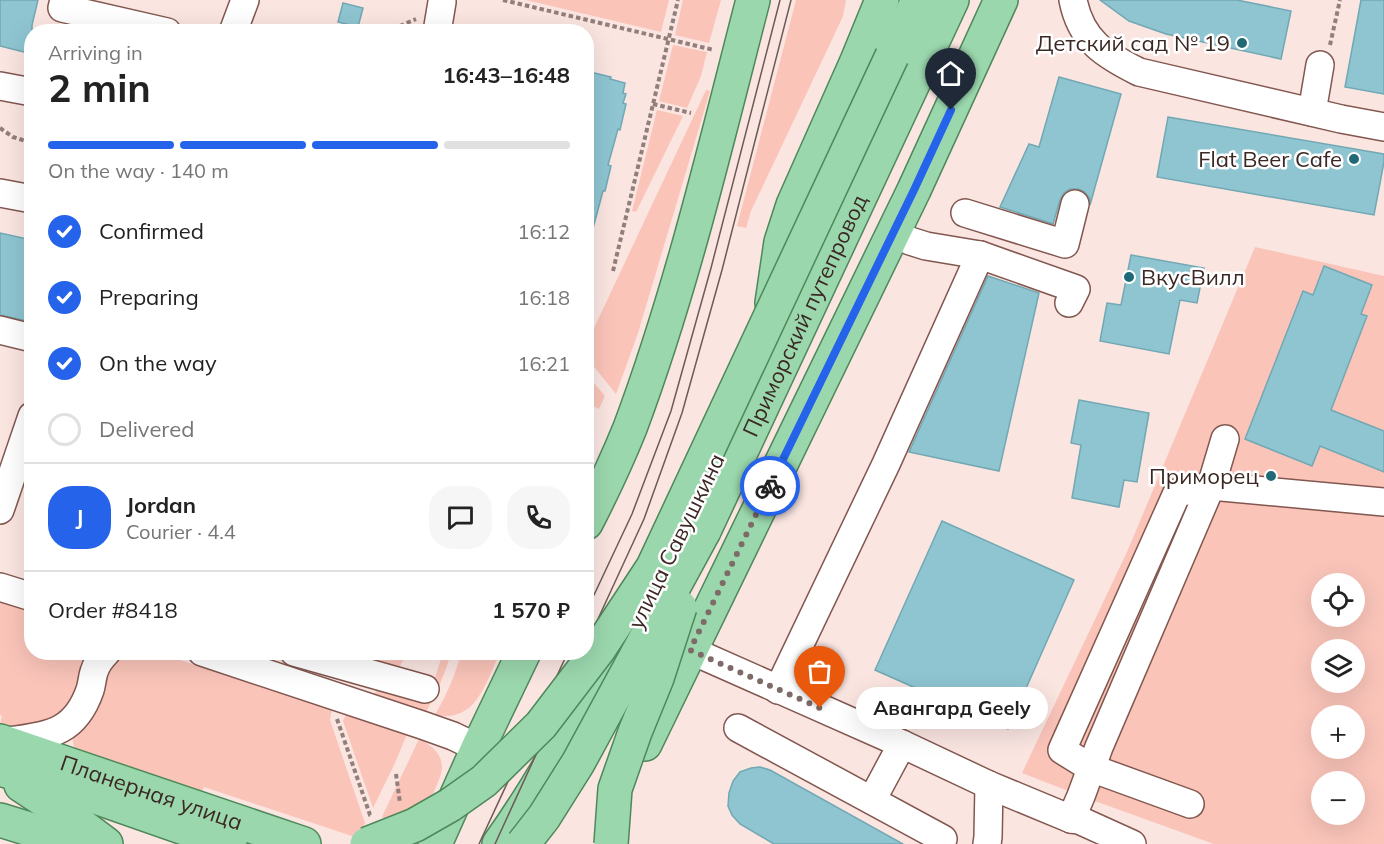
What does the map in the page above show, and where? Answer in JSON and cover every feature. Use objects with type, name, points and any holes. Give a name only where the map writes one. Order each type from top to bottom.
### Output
[{"type":"main road","points":[[594,506],[629,430],[658,348],[706,182],[753,0]]},
{"type":"main road","name":"улица Савушкина","points":[[857,61],[866,0]]},
{"type":"main road","name":"улица Савушкина","points":[[525,844],[582,737],[756,375],[768,335],[781,242],[793,205],[882,0]]},
{"type":"main road","name":"Приморский путепровод","points":[[499,844],[560,749],[596,683],[653,567],[918,0]]},
{"type":"main road","name":"Приморский путепровод","points":[[525,844],[578,763],[704,531],[952,0]]},
{"type":"main road","points":[[593,844],[623,791],[893,232],[1000,0]]},
{"type":"main road","points":[[611,844],[615,789],[657,678],[704,531]]},
{"type":"main road","points":[[594,655],[653,567]]},
{"type":"main road","points":[[435,844],[520,660]]},
{"type":"main road","points":[[371,831],[415,825],[450,805],[484,781],[541,726],[590,660]]},
{"type":"main road","points":[[1,756],[74,820],[106,844]]},
{"type":"main road","name":"Планерная улица","points":[[1,756],[84,793],[230,844]]},
{"type":"main road","name":"Планерная улица","points":[[1,756],[304,844]]},
{"type":"main road","points":[[0,820],[78,844]]},
{"type":"street","points":[[64,0],[62,8],[132,24]]},
{"type":"street","points":[[236,24],[244,0]]},
{"type":"street","points":[[1073,0],[1082,28],[1093,43],[1116,60],[1139,72],[1384,127]]},
{"type":"street","points":[[438,24],[439,1]]},
{"type":"street","points":[[1312,112],[1325,57]]},
{"type":"street","points":[[0,86],[24,90]]},
{"type":"street","points":[[0,193],[24,198]]},
{"type":"street","points":[[965,213],[1065,244],[1076,204]]},
{"type":"street","points":[[893,232],[926,246],[980,255],[1076,289],[1069,303]]},
{"type":"street","points":[[778,690],[886,464],[980,255]]},
{"type":"street","points":[[0,330],[24,336]]},
{"type":"street","points":[[0,510],[24,440]]},
{"type":"street","points":[[1075,828],[1081,796],[1099,747],[1211,486],[1225,440]]},
{"type":"street","points":[[1211,486],[1384,502]]},
{"type":"street","points":[[0,587],[24,594]]},
{"type":"street","points":[[690,650],[902,744],[1075,828],[1132,844]]},
{"type":"street","points":[[1,756],[59,730],[75,719],[91,689],[97,660]]},
{"type":"street","points":[[226,660],[443,733],[478,748]]},
{"type":"street","points":[[348,660],[368,663],[426,689]]},
{"type":"street","points":[[352,702],[368,663]]},
{"type":"street","points":[[738,728],[943,839]]},
{"type":"street","points":[[872,800],[902,744]]},
{"type":"street","points":[[1091,768],[1190,804]]},
{"type":"street","points":[[987,844],[989,785]]},
{"type":"path","points":[[502,0],[715,50]]},
{"type":"path","points":[[613,272],[678,0]]},
{"type":"path","points":[[1325,57],[1340,0]]},
{"type":"path","points":[[653,104],[691,113]]},
{"type":"path","points":[[0,128],[13,137],[24,140]]},
{"type":"path","points":[[352,702],[336,720],[370,815],[371,831]]},
{"type":"shaded area","points":[[526,0],[669,0],[661,32]]},
{"type":"shaded area","points":[[683,0],[721,0],[709,43],[675,35]]},
{"type":"shaded area","points":[[796,0],[846,0],[843,16],[751,211],[746,228],[737,226]]},
{"type":"shaded area","points":[[673,45],[707,52],[701,76],[687,108],[659,101]]},
{"type":"shaded area","points":[[706,90],[710,91],[638,333],[616,394],[594,367],[594,328]]},
{"type":"shaded area","points":[[657,110],[683,116],[636,212],[632,211]]},
{"type":"shaded area","name":"Приморец","points":[[1255,247],[1384,276],[1384,844],[1214,844],[1022,773],[1127,552]]},
{"type":"shaded area","points":[[594,383],[605,396],[599,409],[594,406]]},
{"type":"shaded area","points":[[0,601],[24,609],[24,660],[83,660],[85,671],[83,686],[57,723],[15,728],[0,724],[2,716],[0,715]]},
{"type":"shaded area","points":[[113,660],[180,660],[332,709],[330,720],[365,823],[358,838],[204,787],[200,797],[78,752],[73,743],[74,733]]},
{"type":"shaded area","points":[[379,660],[403,660],[399,668]]},
{"type":"shaded area","points":[[441,660],[449,660],[426,712],[374,695],[379,688],[427,702]]},
{"type":"shaded area","points":[[459,660],[497,660],[484,688],[470,707],[461,713],[449,716],[435,715],[450,685]]},
{"type":"shaded area","points":[[346,714],[407,734],[373,808],[343,721]]},
{"type":"shaded area","points":[[419,739],[435,750],[440,757],[442,767],[435,790],[413,833],[382,817]]},
{"type":"building","points":[[0,0],[38,0],[32,24],[24,24],[24,52],[0,46]]},
{"type":"building","points":[[1100,0],[1237,0],[1291,11],[1281,59],[1166,34],[1129,21]]},
{"type":"building","points":[[1361,0],[1384,0],[1384,94],[1345,87]]},
{"type":"building","points":[[343,3],[363,8],[359,24],[338,22]]},
{"type":"building","points":[[594,73],[625,83],[623,93],[626,94],[620,130],[618,129],[608,165],[611,166],[605,191],[603,191],[594,225]]},
{"type":"building","points":[[1059,77],[1121,94],[1090,205],[1090,199],[1085,192],[1070,189],[1060,200],[1053,224],[1000,207],[1029,144],[1039,147]]},
{"type":"building","points":[[1168,117],[1384,154],[1374,215],[1157,177]]},
{"type":"building","points":[[0,233],[24,238],[24,320],[0,315]]},
{"type":"building","points":[[1131,255],[1204,268],[1197,303],[1180,300],[1169,354],[1100,341],[1107,303],[1121,305]]},
{"type":"building","points":[[1324,266],[1372,285],[1361,314],[1367,316],[1331,410],[1384,431],[1384,472],[1320,446],[1312,466],[1245,439],[1303,291],[1313,295]]},
{"type":"building","points":[[988,276],[1039,293],[999,471],[909,452]]},
{"type":"building","points":[[1079,400],[1149,413],[1137,482],[1124,480],[1119,507],[1072,498],[1081,445],[1071,443]]},
{"type":"building","points":[[942,521],[1074,580],[1008,729],[875,670]]},
{"type":"building","points":[[760,767],[770,770],[903,844],[774,844],[740,824],[728,806],[733,781],[740,772]]},
{"type":"tram line","points":[[594,595],[632,514],[671,411],[711,268],[780,0]]},
{"type":"tram line","points":[[594,628],[644,519],[682,413],[722,270],[791,0]]},
{"type":"tram line","points":[[479,844],[564,660]]},
{"type":"tram line","points":[[495,844],[579,660]]},
{"type":"way so far","points":[[770,486],[690,650],[820,708]]},
{"type":"place","name":"Детский сад № 19","points":[[1242,43]]},
{"type":"place","name":"Flat Beer Cafe","points":[[1354,159]]},
{"type":"place","name":"ВкусВилл","points":[[1129,277]]},
{"type":"place","name":"Приморец","points":[[1271,476]]},
{"type":"place","name":"Авангард Geely","points":[[820,708]]},
{"type":"route","points":[[770,486],[951,110]]}]
